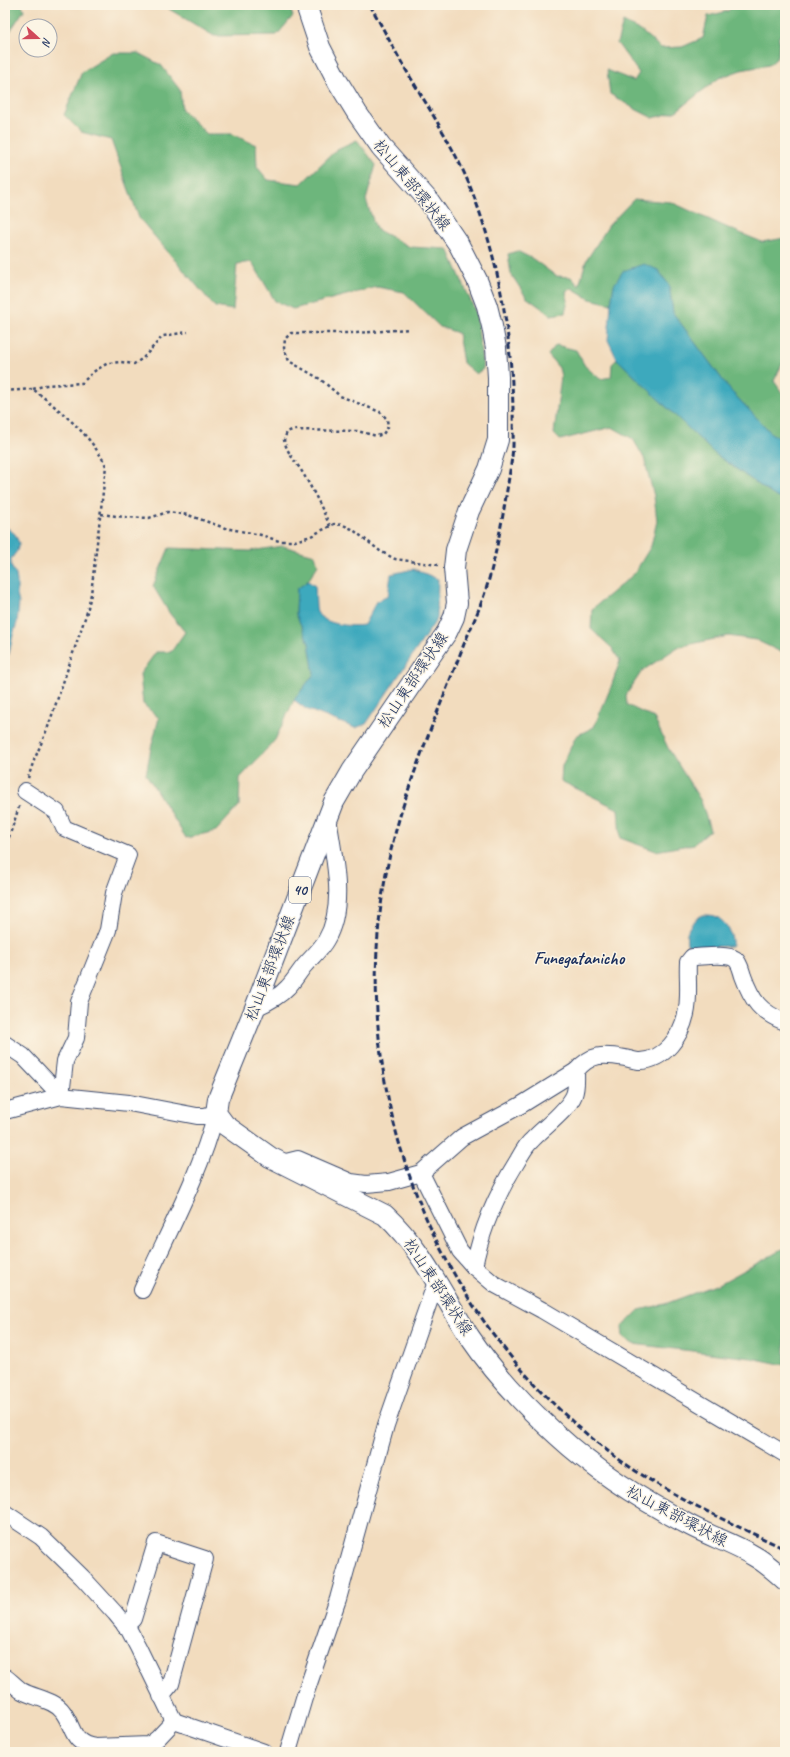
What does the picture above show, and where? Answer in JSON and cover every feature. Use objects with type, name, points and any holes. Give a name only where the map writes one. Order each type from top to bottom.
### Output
[{"type":"main road","name":"松山東部環状線","points":[[306,5],[320,47],[338,82],[357,113],[381,147],[429,201],[442,219],[459,245],[477,280],[487,306],[496,348],[499,413],[498,440],[489,469],[468,511],[456,550],[454,568],[457,603],[454,617],[447,632],[352,771],[334,802],[255,1008],[218,1099],[216,1113],[225,1125],[282,1163],[385,1215],[411,1242],[423,1258],[436,1282],[496,1374],[558,1437],[621,1486],[651,1505],[754,1556],[785,1580]]},
{"type":"street","points":[[25,791],[57,812],[64,828],[128,855],[114,893],[108,930],[79,1002],[76,1038],[65,1061],[61,1096]]},
{"type":"street","points":[[255,1008],[270,1002],[288,987],[304,965],[319,950],[332,928],[336,912],[337,893],[328,817]]},
{"type":"street","points":[[282,1163],[298,1159],[351,1182],[366,1184],[389,1182],[421,1173],[462,1137],[520,1105],[576,1071],[584,1062],[596,1056],[610,1055],[640,1061],[660,1056],[672,1045],[686,1014],[688,962],[692,957],[726,956],[735,959],[740,965],[749,992],[761,1009],[771,1016],[785,1022]]},
{"type":"street","points":[[5,1044],[23,1056],[61,1096]]},
{"type":"street","points":[[474,1267],[478,1246],[496,1202],[517,1160],[531,1141],[562,1110],[573,1096],[576,1082],[576,1071]]},
{"type":"street","points":[[5,1111],[61,1096],[129,1103],[197,1116],[206,1116],[216,1113]]},
{"type":"street","points":[[142,1290],[207,1145],[216,1113]]},
{"type":"street","points":[[421,1173],[460,1251],[474,1267],[494,1284],[542,1310],[785,1454]]},
{"type":"street","points":[[288,1752],[304,1698],[338,1599],[386,1425],[436,1282]]},
{"type":"street","points":[[5,1513],[40,1537],[101,1596],[126,1626],[138,1647],[174,1721],[264,1752]]},
{"type":"street","points":[[126,1626],[133,1619],[156,1543],[205,1558],[171,1684],[161,1696]]},
{"type":"street","points":[[5,1677],[22,1691],[63,1712],[75,1737],[87,1746],[148,1745],[158,1738],[174,1721]]},
{"type":"path","points":[[330,526],[320,504],[287,450],[284,440],[288,432],[292,430],[349,430],[377,436],[383,434],[388,427],[387,419],[380,412],[340,396],[320,379],[289,361],[284,348],[285,340],[291,333],[357,333],[409,329]]},
{"type":"path","points":[[5,391],[33,389],[46,385],[82,383],[93,372],[108,363],[121,362],[134,364],[144,358],[163,336],[188,332]]},
{"type":"path","points":[[5,849],[33,763],[48,727],[87,612],[91,594],[106,476],[106,466],[101,456],[84,435],[61,412],[33,389]]},
{"type":"path","points":[[101,514],[149,518],[168,512],[188,515],[225,528],[261,535],[279,541],[295,541],[311,536],[334,524],[343,525],[352,529],[380,551],[394,558],[454,568]]},
{"type":"green space","points":[[5,5],[22,5],[24,10],[5,39]]},
{"type":"green space","points":[[168,5],[288,5],[293,16],[277,35],[214,36],[169,9]]},
{"type":"green space","points":[[733,5],[785,5],[785,33],[779,36],[778,57],[769,65],[741,70],[719,78],[675,112],[653,118],[610,94],[607,70],[634,81],[639,73],[617,43],[623,22],[641,31],[661,48],[682,47],[703,38],[708,16],[728,11]]},
{"type":"green space","points":[[113,53],[138,53],[161,65],[180,90],[182,110],[207,134],[232,134],[256,145],[257,167],[268,180],[301,184],[337,149],[357,140],[376,165],[366,200],[376,229],[410,247],[448,249],[476,313],[483,369],[476,374],[463,363],[458,333],[440,327],[404,292],[377,287],[293,309],[275,301],[252,262],[237,264],[233,310],[215,307],[139,218],[111,140],[81,132],[64,115],[82,72]]},
{"type":"green space","points":[[634,199],[671,202],[762,242],[785,238],[785,358],[774,381],[785,397],[785,441],[772,434],[730,390],[673,313],[669,285],[614,285],[611,304],[590,299],[572,288],[566,291],[568,301],[565,313],[551,315],[526,297],[511,274],[508,254],[517,251],[533,259],[556,276],[571,277],[579,286],[586,261],[609,225]]},
{"type":"green space","points":[[556,345],[576,350],[585,366],[600,379],[611,377],[612,364],[617,359],[714,453],[776,497],[785,500],[785,654],[756,640],[728,636],[678,647],[642,671],[626,695],[627,705],[654,718],[668,748],[701,801],[710,830],[694,844],[656,851],[620,838],[618,809],[561,781],[562,766],[576,736],[594,727],[620,661],[612,648],[591,629],[592,609],[634,574],[651,546],[657,521],[654,496],[644,458],[633,439],[612,427],[560,440],[554,434],[561,376],[559,368],[548,355]]},
{"type":"green space","points":[[283,546],[315,555],[318,565],[308,581],[297,589],[296,614],[309,643],[314,674],[294,700],[275,740],[240,778],[239,806],[216,831],[186,838],[146,774],[159,718],[143,704],[140,674],[156,652],[171,652],[185,632],[170,614],[153,586],[169,548],[250,551]]},
{"type":"green space","points":[[785,1248],[785,1365],[751,1358],[633,1344],[623,1337],[622,1327],[639,1310],[665,1304],[721,1283]]},
{"type":"water","points":[[644,264],[658,270],[669,285],[673,313],[730,390],[772,434],[785,441],[785,500],[776,497],[714,453],[617,359],[608,340],[614,285],[623,271]]},
{"type":"water","points":[[5,526],[15,534],[19,543],[17,551],[11,559],[11,566],[16,575],[19,603],[17,623],[9,654],[5,659]]},
{"type":"water","points":[[414,569],[438,579],[437,619],[366,724],[355,728],[306,709],[294,700],[314,674],[309,643],[296,614],[297,589],[308,581],[315,586],[317,612],[325,620],[353,626],[364,625],[376,602],[388,596],[391,574]]},
{"type":"water","points":[[702,915],[715,916],[726,925],[730,933],[732,946],[692,947],[687,944],[688,930]]},
{"type":"railway","points":[[370,5],[456,156],[481,215],[498,280],[509,346],[512,379],[513,446],[511,463],[501,526],[487,586],[420,756],[407,794],[384,885],[376,977],[383,1069],[404,1158],[437,1242],[484,1321],[543,1393],[613,1455],[633,1469],[697,1506],[785,1549]]},
{"type":"district","name":"Funegatanicho","points":[[579,958]]}]
